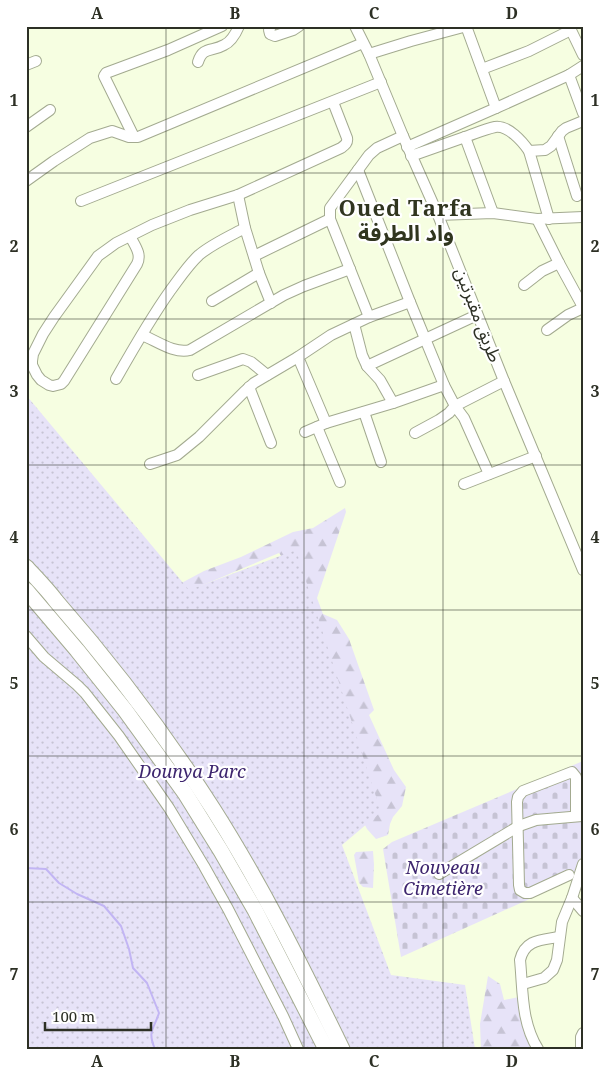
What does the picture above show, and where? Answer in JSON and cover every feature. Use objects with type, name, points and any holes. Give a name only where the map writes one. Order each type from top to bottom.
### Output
[{"type":"highway","points":[[26,567],[57,601],[123,683],[169,745],[213,810],[279,922],[342,1049]]},
{"type":"highway","points":[[26,590],[125,710],[189,800],[251,902],[326,1049]]},
{"type":"street","points":[[134,137],[104,76],[105,74],[111,70],[168,50],[222,26]]},
{"type":"street","points":[[198,62],[206,51],[222,47],[226,44],[239,26]]},
{"type":"street","points":[[271,26],[270,34],[275,36],[299,26]]},
{"type":"street","name":"طريق مقبرتين","points":[[355,26],[369,54],[402,136],[438,215],[477,315],[536,456],[579,550],[583,570]]},
{"type":"street","points":[[369,54],[466,26],[496,108]]},
{"type":"street","points":[[482,69],[529,51],[570,28],[583,55]]},
{"type":"street","points":[[26,181],[90,138],[112,131],[129,138],[138,137],[363,43]]},
{"type":"street","points":[[26,65],[36,61]]},
{"type":"street","points":[[409,151],[496,108],[569,75],[583,66]]},
{"type":"street","points":[[569,75],[578,85],[583,113]]},
{"type":"street","points":[[82,201],[381,82]]},
{"type":"street","points":[[130,236],[140,254],[140,259],[64,382],[53,386],[46,384],[37,375],[32,365],[33,354],[43,334],[98,256],[116,243],[130,236],[152,225],[180,213],[238,195],[345,145],[347,141],[346,133],[333,102]]},
{"type":"street","points":[[26,127],[50,110]]},
{"type":"street","points":[[529,151],[545,150],[562,131],[583,121]]},
{"type":"street","points":[[409,151],[465,138],[496,127],[506,129],[525,145],[529,151],[549,219]]},
{"type":"street","points":[[368,317],[330,219],[330,208],[373,151],[402,136]]},
{"type":"street","points":[[558,136],[577,196]]},
{"type":"street","points":[[465,138],[493,213]]},
{"type":"street","points":[[358,170],[444,385],[464,418],[489,474]]},
{"type":"street","points":[[238,195],[245,228],[259,273],[271,303]]},
{"type":"street","points":[[438,215],[493,213],[538,219],[583,217]]},
{"type":"street","points":[[254,256],[330,219]]},
{"type":"street","points":[[538,219],[583,307],[568,314],[547,330]]},
{"type":"street","points":[[116,379],[160,305],[178,279],[199,255],[245,228]]},
{"type":"street","points":[[524,285],[542,271],[559,263]]},
{"type":"street","points":[[142,335],[173,349],[185,351],[196,347],[293,291],[350,269]]},
{"type":"street","points":[[212,301],[259,273]]},
{"type":"street","points":[[150,464],[177,455],[189,446],[249,387],[330,335],[368,317],[410,302]]},
{"type":"street","points":[[367,366],[477,315]]},
{"type":"street","points":[[354,324],[362,355],[367,366],[380,380],[394,403]]},
{"type":"street","points":[[298,357],[340,482]]},
{"type":"street","points":[[198,375],[243,359],[252,362],[267,375]]},
{"type":"street","points":[[415,432],[439,420],[455,406],[504,381]]},
{"type":"street","points":[[305,432],[321,425],[394,403],[444,385]]},
{"type":"street","points":[[249,387],[271,443]]},
{"type":"street","points":[[364,412],[381,462]]},
{"type":"street","points":[[464,484],[536,456]]},
{"type":"street","points":[[26,636],[44,657],[85,693],[119,736],[168,808],[228,909],[298,1049]]},
{"type":"street","points":[[439,874],[519,826],[536,820],[579,816],[576,776],[570,772],[521,792],[518,799],[519,826],[519,888],[522,892],[528,893],[569,875]]},
{"type":"street","points":[[523,984],[544,978],[553,970],[557,960],[562,922],[583,864]]},
{"type":"street","points":[[572,898],[583,911]]},
{"type":"street","points":[[538,1049],[528,1030],[524,1015],[521,953],[530,944],[559,937]]},
{"type":"street","points":[[581,1049],[583,1033]]},
{"type":"green space","name":"Dounya Parc","points":[[26,395],[189,590],[296,550],[381,812],[342,845],[391,975],[465,985],[475,1049],[26,1049]]},
{"type":"green space","points":[[345,508],[346,512],[317,598],[323,614],[337,620],[349,639],[374,710],[369,715],[394,770],[406,787],[402,806],[393,817],[388,835],[376,839],[367,829],[351,798],[288,565],[279,553],[177,596],[157,596],[204,571],[241,557],[293,532],[313,528]]},
{"type":"green space","name":"Nouveau Cimetière","points":[[583,761],[583,853],[576,878],[401,957],[383,849],[392,842]]},
{"type":"green space","points":[[373,851],[373,888],[363,887],[359,883],[354,855],[356,852]]},
{"type":"green space","points":[[488,976],[500,984],[504,1000],[519,997],[524,1031],[533,1049],[481,1049],[480,1024]]},
{"type":"waterway","points":[[26,868],[46,869],[59,883],[77,894],[104,906],[121,926],[133,968],[147,983],[159,1013],[151,1034],[155,1049]]},
{"type":"district","name":"Oued Tarfa واد الطرفة","points":[[406,220]]}]
